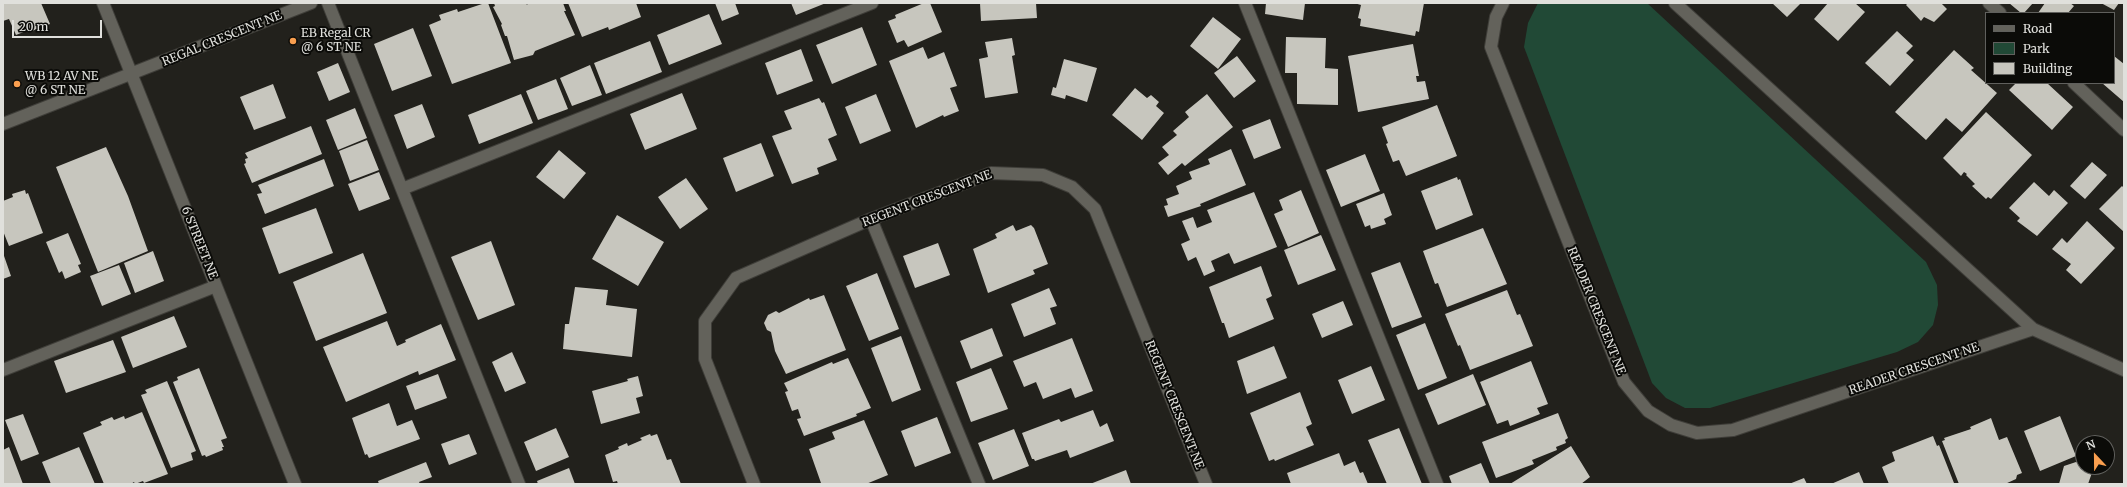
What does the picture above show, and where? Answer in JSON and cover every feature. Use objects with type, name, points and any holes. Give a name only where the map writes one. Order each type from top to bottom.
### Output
[{"type":"street","name":"6 STREET NE","points":[[103,3],[295,484]]},
{"type":"street","name":"REGAL CRESCENT NE","points":[[3,124],[312,3]]},
{"type":"street","points":[[328,3],[519,484]]},
{"type":"street","points":[[402,189],[872,3]]},
{"type":"street","points":[[1246,3],[1437,484]]},
{"type":"street","name":"READER CRESCENT NE","points":[[1502,3],[1496,17],[1491,46],[1624,382],[1648,411],[1671,425],[1697,434],[1733,430],[2033,330]]},
{"type":"street","points":[[1675,3],[2033,330],[2124,370]]},
{"type":"street","points":[[1989,3],[1999,12]]},
{"type":"street","points":[[2075,84],[2124,130]]},
{"type":"street","name":"REGENT CRESCENT NE","points":[[754,484],[705,359],[704,321],[736,278],[871,220],[991,172],[1043,175],[1072,187],[1096,209],[1206,484]]},
{"type":"street","points":[[871,220],[979,484]]},
{"type":"street","points":[[3,370],[216,286]]},
{"type":"green space","points":[[1538,3],[1647,3],[1926,262],[1937,285],[1938,305],[1933,325],[1918,342],[1897,352],[1710,408],[1685,408],[1666,398],[1652,383],[1524,47],[1528,23]]},
{"type":"building","points":[[3,3],[41,3],[50,24],[16,35],[9,19],[3,21]]},
{"type":"building","points":[[488,3],[511,63],[452,84],[429,25],[441,20],[439,15],[457,9],[458,12]]},
{"type":"building","points":[[494,3],[526,3],[527,5],[528,3],[563,3],[566,11],[564,11],[575,35],[535,51],[533,55],[514,60],[507,36],[505,36],[501,25],[502,24],[493,7],[495,6]]},
{"type":"building","points":[[568,3],[636,3],[641,17],[609,30],[608,27],[582,37]]},
{"type":"building","points":[[715,3],[735,3],[739,14],[722,21]]},
{"type":"building","points":[[791,3],[826,3],[796,15]]},
{"type":"building","points":[[924,3],[930,3],[942,32],[908,47],[904,40],[897,43],[888,21],[896,18],[895,15]]},
{"type":"building","points":[[980,3],[1036,3],[1037,18],[981,21]]},
{"type":"building","points":[[1266,3],[1305,3],[1303,20],[1265,14]]},
{"type":"building","points":[[1354,3],[1424,3],[1419,32],[1416,31],[1415,36],[1360,26],[1361,19],[1358,18],[1361,5]]},
{"type":"building","points":[[1772,3],[1801,3],[1787,17]]},
{"type":"building","points":[[1828,3],[1855,3],[1865,12],[1838,41],[1814,19]]},
{"type":"building","points":[[1908,3],[1941,3],[1947,9],[1934,22],[1924,17],[1921,21],[1906,5]]},
{"type":"building","points":[[2009,3],[2033,3],[2025,12],[2020,12]]},
{"type":"building","points":[[2045,3],[2070,3],[2074,6],[2069,12],[2039,12]]},
{"type":"building","points":[[2101,3],[2119,3],[2114,10]]},
{"type":"building","points":[[709,14],[722,44],[669,65],[657,35]]},
{"type":"building","points":[[1213,17],[1241,39],[1218,69],[1190,46]]},
{"type":"building","points":[[862,27],[877,65],[832,84],[816,45]]},
{"type":"building","points":[[413,28],[432,76],[392,91],[374,44]]},
{"type":"building","points":[[1897,31],[1913,46],[1906,53],[1914,60],[1890,86],[1865,63]]},
{"type":"building","points":[[1286,37],[1326,38],[1325,68],[1338,69],[1338,105],[1297,104],[1297,73],[1285,73]]},
{"type":"building","points":[[1012,38],[1015,55],[1012,56],[1018,93],[985,98],[979,59],[988,57],[985,42]]},
{"type":"building","points":[[650,41],[662,72],[606,94],[594,63]]},
{"type":"building","points":[[1413,44],[1419,76],[1416,76],[1417,82],[1425,81],[1429,99],[1358,112],[1348,56]]},
{"type":"building","points":[[923,47],[928,59],[944,52],[957,86],[950,88],[959,111],[944,117],[943,115],[916,128],[889,61]]},
{"type":"building","points":[[801,49],[813,81],[777,95],[765,63]]},
{"type":"building","points":[[1954,50],[1974,68],[1971,70],[1985,84],[1997,93],[1962,132],[1946,118],[1926,140],[1895,112]]},
{"type":"building","points":[[1237,56],[1256,81],[1234,98],[1214,73]]},
{"type":"building","points":[[2115,57],[2124,64],[2124,102],[2103,84],[2115,84]]},
{"type":"building","points":[[1064,59],[1097,68],[1087,102],[1066,95],[1065,99],[1051,95],[1053,87],[1056,88]]},
{"type":"building","points":[[338,63],[350,92],[329,101],[317,72]]},
{"type":"building","points":[[590,65],[602,95],[572,106],[560,78]]},
{"type":"building","points":[[556,79],[568,109],[538,120],[526,91]]},
{"type":"building","points":[[273,84],[286,118],[254,130],[240,97]]},
{"type":"building","points":[[2015,84],[2048,84],[2073,107],[2052,130],[2009,90]]},
{"type":"building","points":[[1135,88],[1147,98],[1151,95],[1159,102],[1156,106],[1164,113],[1142,140],[1112,115]]},
{"type":"building","points":[[682,93],[697,129],[645,150],[630,114]]},
{"type":"building","points":[[521,94],[533,123],[479,144],[468,115]]},
{"type":"building","points":[[876,94],[891,131],[860,144],[845,107]]},
{"type":"building","points":[[1207,94],[1233,127],[1185,166],[1182,163],[1168,175],[1158,163],[1169,155],[1162,147],[1177,135],[1173,131],[1189,117],[1185,112]]},
{"type":"building","points":[[819,98],[822,103],[824,102],[837,135],[828,139],[837,160],[817,168],[819,174],[792,184],[772,136],[792,129],[784,111]]},
{"type":"building","points":[[422,104],[435,137],[407,149],[394,115]]},
{"type":"building","points":[[1437,105],[1457,156],[1406,176],[1399,160],[1393,162],[1386,144],[1388,143],[1382,127]]},
{"type":"building","points":[[355,108],[367,138],[338,150],[326,120]]},
{"type":"building","points":[[1986,112],[2032,155],[1991,199],[1988,197],[1986,199],[1972,186],[1975,184],[1966,175],[1967,174],[1964,172],[1961,176],[1943,158]]},
{"type":"building","points":[[1270,119],[1281,148],[1254,159],[1242,130]]},
{"type":"building","points":[[311,126],[322,154],[252,183],[244,164],[246,163],[245,159],[248,158],[245,153]]},
{"type":"building","points":[[367,140],[379,170],[350,181],[339,151]]},
{"type":"building","points":[[761,143],[774,176],[736,192],[723,158]]},
{"type":"building","points":[[106,147],[128,196],[148,251],[98,272],[56,167]]},
{"type":"building","points":[[1231,149],[1246,185],[1200,204],[1201,206],[1168,217],[1164,206],[1168,205],[1166,199],[1179,194],[1176,186],[1192,179],[1189,172],[1210,164],[1208,159]]},
{"type":"building","points":[[559,150],[586,173],[564,199],[536,177]]},
{"type":"building","points":[[1365,154],[1380,191],[1341,207],[1326,170]]},
{"type":"building","points":[[324,159],[334,186],[265,214],[257,194],[262,193],[258,185]]},
{"type":"building","points":[[2092,162],[2107,175],[2085,199],[2070,186]]},
{"type":"building","points":[[379,172],[390,199],[359,211],[348,184]]},
{"type":"building","points":[[1457,177],[1458,180],[1460,179],[1473,215],[1436,230],[1421,191]]},
{"type":"building","points":[[686,178],[708,209],[680,229],[658,197]]},
{"type":"building","points":[[2034,182],[2049,196],[2054,190],[2068,203],[2037,236],[2017,221],[2020,218],[2009,208]]},
{"type":"building","points":[[2122,186],[2124,188],[2124,232],[2099,209]]},
{"type":"building","points":[[25,190],[26,194],[28,193],[43,233],[9,246],[3,231],[3,201],[13,197],[12,194]]},
{"type":"building","points":[[1301,190],[1319,233],[1288,247],[1274,214],[1283,210],[1279,200]]},
{"type":"building","points":[[1254,192],[1277,247],[1234,264],[1229,253],[1211,261],[1215,271],[1204,276],[1196,257],[1188,261],[1181,244],[1190,240],[1182,221],[1193,217],[1197,228],[1212,222],[1207,210]]},
{"type":"building","points":[[1384,193],[1392,215],[1384,219],[1386,224],[1371,229],[1370,225],[1365,227],[1356,204]]},
{"type":"building","points":[[316,208],[333,253],[279,274],[262,228]]},
{"type":"building","points":[[617,215],[664,242],[638,286],[592,259]]},
{"type":"building","points":[[2087,221],[2115,248],[2081,284],[2066,270],[2071,264],[2052,249],[2062,238],[2067,243]]},
{"type":"building","points":[[1013,225],[1016,231],[1031,225],[1034,228],[1048,264],[1033,270],[1035,274],[988,293],[973,249],[997,238],[995,234]]},
{"type":"building","points":[[1483,228],[1507,284],[1447,307],[1438,283],[1435,284],[1423,251]]},
{"type":"building","points":[[68,233],[81,264],[78,265],[81,272],[65,279],[62,271],[59,273],[46,242]]},
{"type":"building","points":[[1321,235],[1336,270],[1298,285],[1284,250]]},
{"type":"building","points":[[491,241],[515,305],[478,320],[451,257]]},
{"type":"building","points":[[938,243],[950,275],[915,288],[903,256]]},
{"type":"building","points":[[153,251],[164,281],[135,293],[124,263]]},
{"type":"building","points":[[3,253],[11,276],[3,279]]},
{"type":"building","points":[[363,253],[387,313],[316,341],[293,282]]},
{"type":"building","points":[[1400,262],[1422,317],[1392,328],[1371,273]]},
{"type":"building","points":[[119,265],[131,294],[102,306],[90,276]]},
{"type":"building","points":[[1261,266],[1272,296],[1266,299],[1274,319],[1229,338],[1209,287]]},
{"type":"building","points":[[877,273],[899,329],[869,341],[846,286]]},
{"type":"building","points":[[575,287],[608,290],[606,305],[637,309],[632,357],[563,349],[565,324],[569,324]]},
{"type":"building","points":[[1049,288],[1057,306],[1050,308],[1056,324],[1024,337],[1011,304]]},
{"type":"building","points":[[1507,290],[1517,315],[1520,314],[1533,346],[1470,370],[1445,314]]},
{"type":"building","points":[[824,295],[846,350],[786,374],[775,351],[771,332],[767,330],[764,323],[768,315],[776,311],[779,313],[809,298],[810,300]]},
{"type":"building","points":[[1343,301],[1353,325],[1322,338],[1312,314]]},
{"type":"building","points":[[174,316],[187,347],[133,368],[121,337]]},
{"type":"building","points":[[387,321],[397,346],[406,342],[405,340],[441,324],[456,360],[419,375],[418,371],[346,402],[323,347]]},
{"type":"building","points":[[1425,323],[1447,378],[1418,390],[1396,335]]},
{"type":"building","points":[[992,328],[1003,356],[971,369],[960,341]]},
{"type":"building","points":[[901,336],[921,390],[892,402],[871,348]]},
{"type":"building","points":[[1072,338],[1093,391],[1075,398],[1071,388],[1043,399],[1036,382],[1024,387],[1013,361]]},
{"type":"building","points":[[113,340],[126,372],[66,393],[54,361]]},
{"type":"building","points":[[1274,346],[1287,378],[1247,394],[1237,361]]},
{"type":"building","points":[[512,352],[526,383],[505,392],[492,362]]},
{"type":"building","points":[[848,358],[871,408],[856,414],[857,416],[804,436],[797,419],[801,418],[798,409],[792,411],[785,392],[788,391],[784,383],[832,362],[833,364]]},
{"type":"building","points":[[1531,361],[1548,404],[1537,408],[1540,414],[1510,426],[1508,420],[1497,424],[1480,382]]},
{"type":"building","points":[[1371,366],[1385,400],[1352,414],[1338,380]]},
{"type":"building","points":[[199,368],[227,438],[221,440],[224,447],[222,447],[223,450],[206,457],[205,455],[202,456],[173,382],[178,380],[177,377]]},
{"type":"building","points":[[991,368],[1008,409],[971,422],[956,382]]},
{"type":"building","points":[[438,374],[447,398],[415,410],[406,386]]},
{"type":"building","points":[[1473,374],[1486,405],[1438,425],[1425,394]]},
{"type":"building","points":[[638,376],[643,396],[636,398],[640,413],[601,424],[592,391],[628,381],[627,379]]},
{"type":"building","points":[[167,381],[196,451],[191,453],[193,460],[171,468],[141,395],[147,393],[145,390]]},
{"type":"building","points":[[1300,392],[1312,424],[1306,427],[1314,445],[1275,461],[1274,459],[1269,461],[1250,413]]},
{"type":"building","points":[[389,403],[397,426],[412,420],[420,439],[369,458],[367,454],[365,455],[352,418]]},
{"type":"building","points":[[1093,410],[1100,427],[1107,423],[1114,441],[1070,458],[1067,450],[1035,461],[1032,459],[1022,433],[1059,419],[1061,422]]},
{"type":"building","points":[[142,412],[168,474],[144,483],[143,481],[135,484],[134,482],[131,484],[104,484],[83,433],[102,425],[100,422],[112,417],[114,420],[124,416],[125,419]]},
{"type":"building","points":[[1558,413],[1568,438],[1565,440],[1566,443],[1556,447],[1557,450],[1532,460],[1534,464],[1496,478],[1482,442]]},
{"type":"building","points":[[23,414],[39,454],[21,461],[5,420]]},
{"type":"building","points":[[2060,416],[2075,456],[2040,471],[2024,431]]},
{"type":"building","points":[[937,417],[951,453],[915,467],[901,431]]},
{"type":"building","points":[[1991,418],[1999,440],[2007,437],[2022,473],[2017,475],[2016,479],[2005,484],[1959,484],[1942,441],[1945,440],[1944,438],[1971,429],[1970,427]]},
{"type":"building","points":[[864,420],[888,475],[866,484],[821,483],[809,449],[835,439],[832,432]]},
{"type":"building","points":[[556,428],[569,457],[536,471],[524,442]]},
{"type":"building","points":[[1399,428],[1422,484],[1387,484],[1368,440]]},
{"type":"building","points":[[1014,429],[1029,466],[993,480],[978,443]]},
{"type":"building","points":[[469,434],[477,454],[449,465],[441,444]]},
{"type":"building","points":[[650,434],[651,436],[657,434],[667,460],[671,459],[681,484],[618,484],[617,481],[613,482],[605,455],[619,449],[618,447],[627,443],[628,446],[642,440],[640,438]]},
{"type":"building","points":[[1933,436],[1937,446],[1939,445],[1954,483],[1889,484],[1882,467],[1895,461],[1892,452]]},
{"type":"building","points":[[1571,446],[1590,477],[1581,484],[1510,484]]},
{"type":"building","points":[[9,447],[23,484],[3,484],[3,450]]},
{"type":"building","points":[[79,447],[95,484],[51,484],[42,462]]},
{"type":"building","points":[[1339,453],[1344,466],[1355,461],[1360,473],[1363,472],[1368,484],[1291,484],[1287,473]]},
{"type":"building","points":[[426,462],[432,477],[419,482],[420,484],[379,484],[378,481]]},
{"type":"building","points":[[2075,462],[2075,475],[2091,475],[2088,484],[2059,484],[2064,466]]},
{"type":"building","points":[[1481,463],[1490,484],[1452,484],[1449,476]]},
{"type":"building","points":[[569,468],[575,484],[538,484],[537,481]]},
{"type":"building","points":[[1126,470],[1131,484],[1090,484]]},
{"type":"building","points":[[1859,472],[1864,484],[1831,484]]},
{"type":"building","points":[[1804,478],[1807,484],[1789,484]]},
{"type":"place","name":"EB Regal CR @ 6 ST NE","points":[[293,41]]},
{"type":"place","name":"WB 12 AV NE @ 6 ST NE","points":[[17,84]]}]
